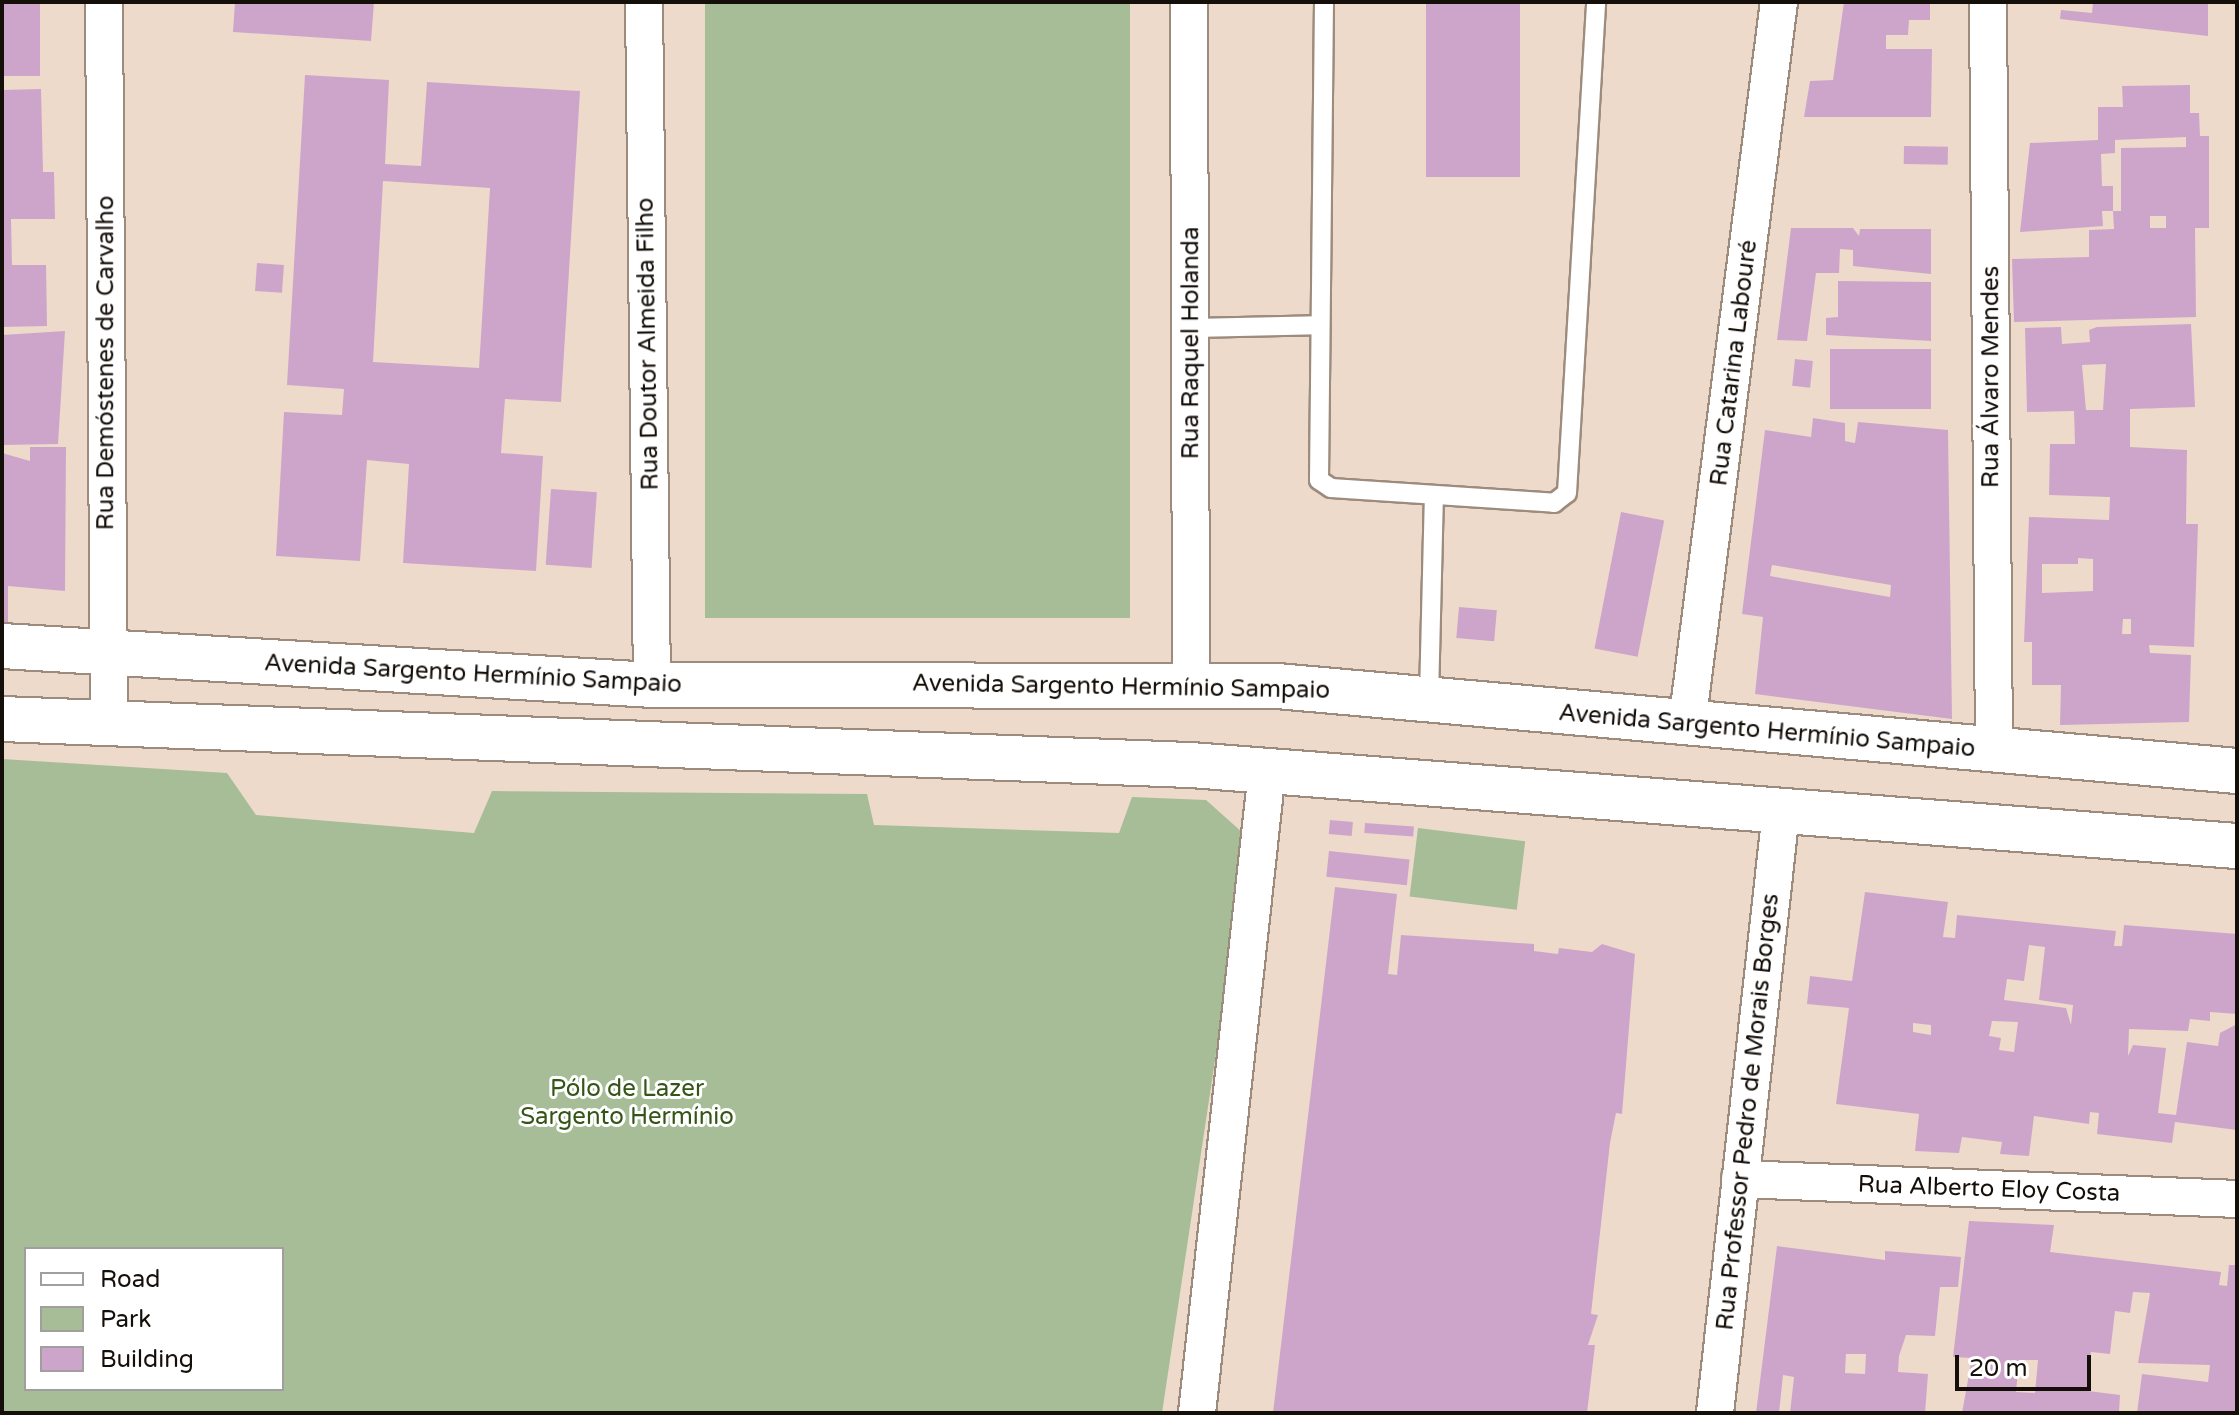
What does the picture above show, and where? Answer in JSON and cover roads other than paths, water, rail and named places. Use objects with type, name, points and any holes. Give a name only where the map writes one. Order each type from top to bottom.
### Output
[{"type":"main road","name":"Avenida Sargento Hermínio Sampaio","points":[[2,646],[652,685],[1191,683],[1429,697],[1687,724],[2237,771]]},
{"type":"main road","points":[[2,719],[1267,771],[2237,846]]},
{"type":"street","name":"Rua Demóstenes de Carvalho","points":[[104,2],[109,724]]},
{"type":"street","name":"Rua Doutor Almeida Filho","points":[[644,2],[652,685]]},
{"type":"street","name":"Rua Raquel Holanda","points":[[1189,2],[1191,683]]},
{"type":"street","name":"Rua Catarina Labouré","points":[[1687,724],[1779,2]]},
{"type":"street","name":"Rua Álvaro Mendes","points":[[1988,2],[1994,752]]},
{"type":"street","points":[[1197,1413],[1267,771]]},
{"type":"street","name":"Rua Professor Pedro de Morais Borges","points":[[1715,1413],[1781,811]]},
{"type":"street","name":"Rua Alberto Eloy Costa","points":[[1740,1179],[2237,1199]]},
{"type":"lane","points":[[1324,2],[1319,480],[1331,488],[1554,503],[1567,493],[1596,2]]},
{"type":"lane","points":[[1191,328],[1319,325]]},
{"type":"lane","points":[[1429,697],[1434,497]]},
{"type":"park label","name":"Pólo de Lazer Sargento Hermínio","points":[[627,1103]]}]
